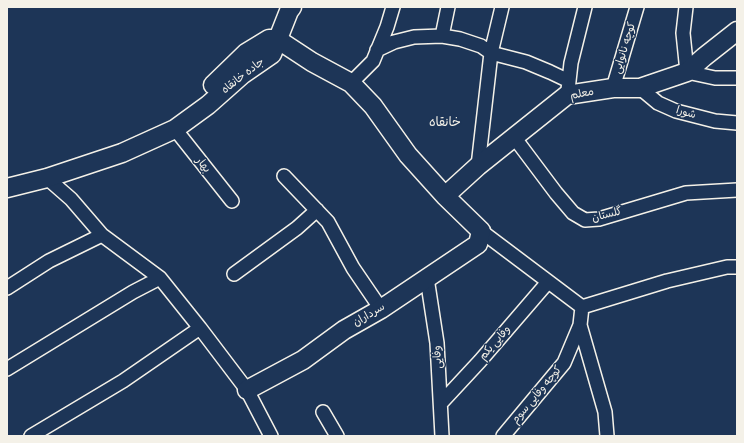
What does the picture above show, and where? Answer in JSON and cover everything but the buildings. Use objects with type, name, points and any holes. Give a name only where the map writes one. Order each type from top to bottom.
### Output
[{"type":"street","points":[[292,7],[288,12],[277,39],[312,62],[351,83],[373,106],[408,155],[445,196],[481,231],[582,307],[667,281],[727,267],[737,267]]},
{"type":"street","points":[[351,83],[373,61],[393,7]]},
{"type":"street","points":[[442,36],[448,7]]},
{"type":"street","points":[[478,166],[491,53],[502,7]]},
{"type":"street","points":[[568,88],[571,63],[585,7]]},
{"type":"street","name":"کوچه نانوایی","points":[[613,88],[637,7]]},
{"type":"street","points":[[686,7],[683,32],[688,72],[715,78],[737,78]]},
{"type":"street","name":"معلم","points":[[445,196],[568,88],[640,88],[688,72],[704,57],[737,31]]},
{"type":"street","points":[[377,50],[394,42],[414,37],[442,36],[460,39],[481,46],[491,53],[526,62],[550,72],[568,88]]},
{"type":"street","name":"جاده خانقاه","points":[[7,176],[37,169],[98,149],[157,125],[193,103],[246,53],[269,39],[277,39],[272,54],[243,74],[208,105],[175,130],[122,153],[47,178],[7,188]]},
{"type":"street","name":"شورا","points":[[640,88],[658,103],[676,110],[715,121],[737,124]]},
{"type":"street","name":"بهار","points":[[175,130],[232,200]]},
{"type":"street","name":"گلستان","points":[[514,137],[573,213],[585,220],[599,219],[686,193],[737,190]]},
{"type":"street","points":[[284,176],[328,222],[353,268],[381,309]]},
{"type":"street","points":[[47,178],[71,199],[102,235],[160,278],[247,390],[271,436]]},
{"type":"street","points":[[234,274],[297,228],[317,210]]},
{"type":"street","name":"سرداران","points":[[247,390],[303,360],[344,330],[381,309],[478,244],[481,231]]},
{"type":"street","points":[[7,288],[49,261],[102,235]]},
{"type":"street","points":[[7,369],[133,292],[160,278]]},
{"type":"street","name":"وفایی","points":[[427,278],[437,343],[442,436]]},
{"type":"street","name":"وفایی یکم","points":[[441,403],[480,361],[548,282]]},
{"type":"street","name":"کوچه وفایی سوم","points":[[503,436],[564,363],[580,325],[582,307]]},
{"type":"street","points":[[580,325],[605,412],[604,433]]},
{"type":"street","points":[[31,436],[123,381],[200,328]]},
{"type":"street","points":[[323,412],[337,436]]},
{"type":"district","name":"خانقاه","points":[[445,123]]}]
